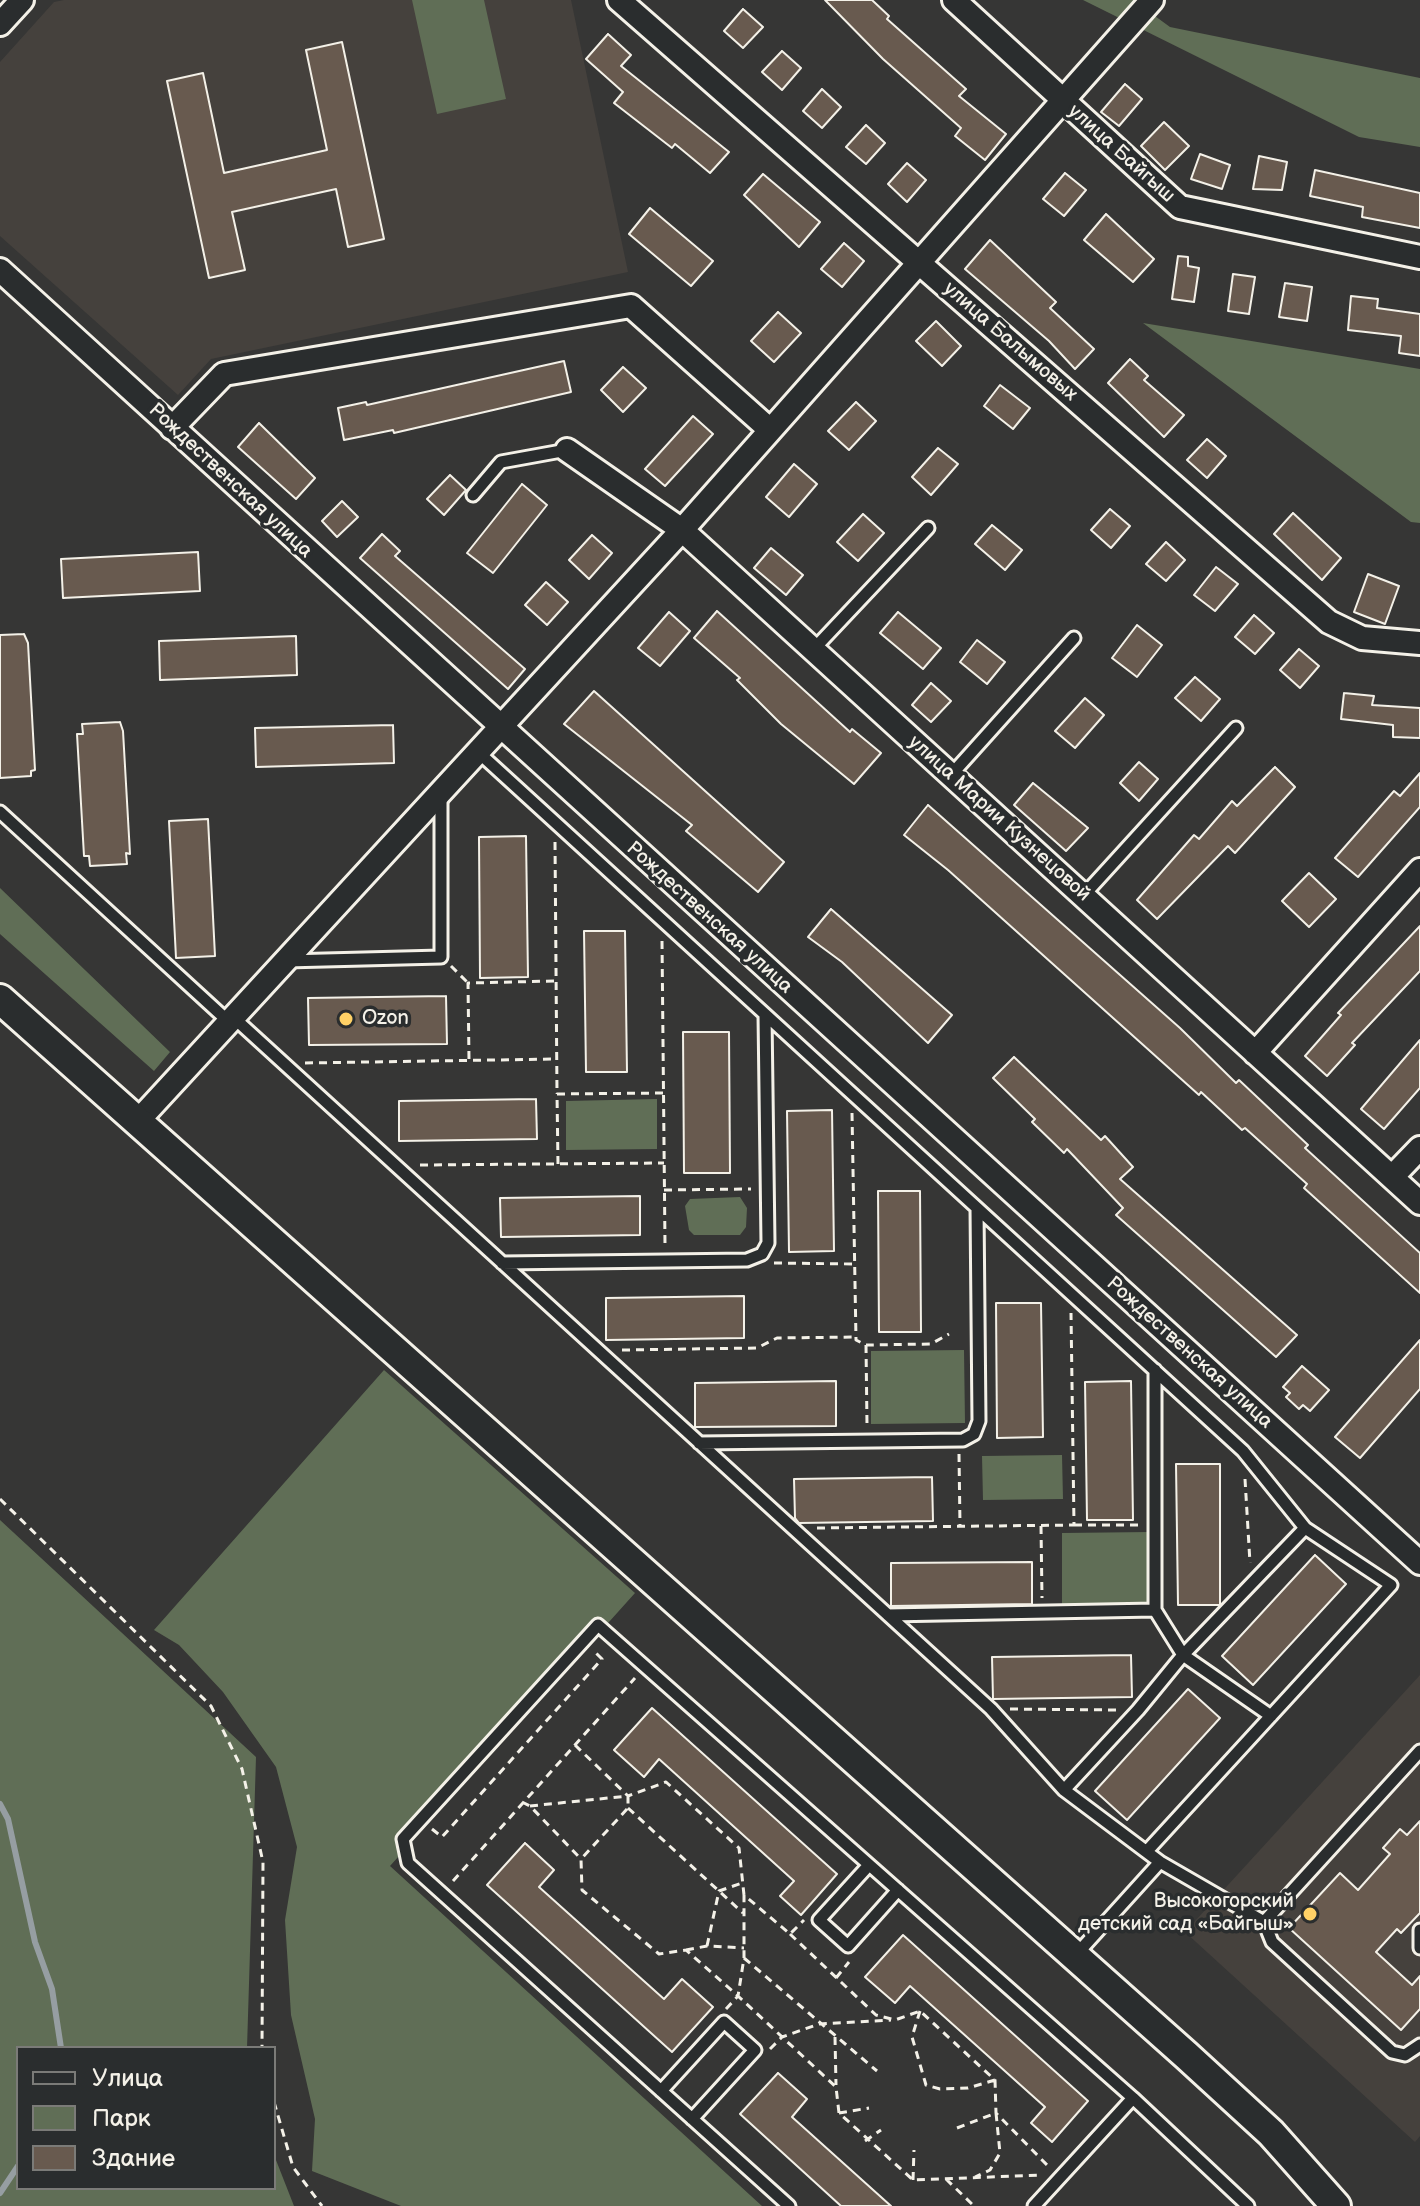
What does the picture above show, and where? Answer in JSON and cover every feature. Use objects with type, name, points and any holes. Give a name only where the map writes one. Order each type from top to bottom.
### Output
[{"type":"street","points":[[0,24],[22,0]]},
{"type":"street","name":"улица Балымовых","points":[[619,0],[1329,622],[1362,638],[1420,643]]},
{"type":"street","name":"улица Байгыш","points":[[954,0],[1180,207],[1420,257]]},
{"type":"street","points":[[137,1122],[682,530],[1149,1]]},
{"type":"street","name":"Рождественская улица","points":[[0,270],[498,728],[1420,1563]]},
{"type":"street","points":[[172,428],[224,374],[631,306],[769,429]]},
{"type":"street","name":"улица Марии Кузнецовой","points":[[567,450],[682,530],[1420,1203]]},
{"type":"street","points":[[1255,1053],[1420,870]]},
{"type":"street","points":[[0,999],[1271,2133],[1335,2206]]},
{"type":"street","points":[[1392,1177],[1420,1148]]},
{"type":"lane","points":[[473,495],[501,462],[567,450]]},
{"type":"lane","points":[[813,650],[928,528]]},
{"type":"lane","points":[[951,775],[1074,638]]},
{"type":"lane","points":[[1083,896],[1236,728]]},
{"type":"lane","points":[[477,751],[1243,1451],[1305,1528],[1391,1585],[1147,1851]]},
{"type":"lane","points":[[284,961],[441,957],[441,790]]},
{"type":"lane","points":[[0,812],[283,1063],[991,1709],[1064,1790],[1160,1862],[1264,1922],[1272,1942],[1392,2052],[1405,2055],[1420,2045]]},
{"type":"lane","points":[[502,1263],[747,1260],[762,1254],[768,1243],[765,1015]]},
{"type":"lane","points":[[699,1443],[969,1438],[979,1426],[977,1208]]},
{"type":"lane","points":[[1155,1370],[1155,1610],[1183,1655],[1271,1716]]},
{"type":"lane","points":[[1064,1790],[1138,1710],[1183,1655],[1252,1587],[1305,1528]]},
{"type":"lane","points":[[888,1615],[1155,1610]]},
{"type":"lane","points":[[789,2206],[408,1863],[403,1839],[598,1625],[1133,2098],[1248,2206]]},
{"type":"lane","points":[[1264,1922],[1420,1751]]},
{"type":"lane","points":[[1075,1956],[1160,1862]]},
{"type":"lane","points":[[869,1865],[819,1920],[848,1946],[898,1890]]},
{"type":"lane","points":[[1420,1930],[1420,1948]]},
{"type":"lane","points":[[661,2091],[724,2022],[755,2050],[692,2119]]},
{"type":"lane","points":[[1034,2206],[1133,2098]]},
{"type":"path","points":[[555,822],[558,1164]]},
{"type":"path","points":[[661,920],[665,1261]]},
{"type":"path","points":[[441,957],[468,983],[556,981]]},
{"type":"path","points":[[468,983],[469,1061]]},
{"type":"path","points":[[283,1063],[557,1059]]},
{"type":"path","points":[[557,1094],[663,1093]]},
{"type":"path","points":[[852,1094],[855,1337],[866,1345],[931,1344],[949,1334]]},
{"type":"path","points":[[395,1166],[664,1163]]},
{"type":"path","points":[[664,1190],[767,1189]]},
{"type":"path","points":[[762,1254],[783,1265],[854,1264]]},
{"type":"path","points":[[1071,1293],[1074,1525]]},
{"type":"path","points":[[598,1350],[757,1348],[779,1337],[855,1337]]},
{"type":"path","points":[[866,1345],[867,1441]]},
{"type":"path","points":[[959,1440],[960,1526]]},
{"type":"path","points":[[1243,1451],[1252,1587]]},
{"type":"path","points":[[0,1499],[211,1706],[242,1769],[263,1862],[262,2046]]},
{"type":"path","points":[[793,1529],[1156,1524]]},
{"type":"path","points":[[1041,1526],[1042,1613]]},
{"type":"path","points":[[425,1836],[432,1828],[442,1837],[602,1659],[592,1649],[601,1643]]},
{"type":"path","points":[[442,1894],[645,1667]]},
{"type":"path","points":[[991,1709],[1138,1710]]},
{"type":"path","points":[[575,1745],[628,1796],[628,1808],[581,1859]]},
{"type":"path","points":[[530,1806],[628,1796],[666,1782],[739,1848],[744,1895],[744,1958],[738,1996],[718,2017]]},
{"type":"path","points":[[522,1802],[530,1806],[581,1859],[582,1890],[659,1954],[707,1946],[744,1948]]},
{"type":"path","points":[[628,1808],[744,1914]]},
{"type":"path","points":[[719,1891],[742,1882]]},
{"type":"path","points":[[707,1946],[719,1891]]},
{"type":"path","points":[[744,1895],[876,2015],[895,2020]]},
{"type":"path","points":[[790,1934],[809,1914]]},
{"type":"path","points":[[686,1950],[836,2087]]},
{"type":"path","points":[[836,1978],[854,1957]]},
{"type":"path","points":[[744,1958],[877,2071]]},
{"type":"path","points":[[762,2058],[782,2037],[819,2024],[895,2020],[920,2011]]},
{"type":"path","points":[[920,2011],[995,2080],[1000,2153],[990,2170],[972,2178]]},
{"type":"path","points":[[920,2011],[912,2037],[926,2085],[940,2089],[968,2088],[995,2080]]},
{"type":"path","points":[[835,2037],[839,2113],[865,2141],[913,2180],[1042,2175]]},
{"type":"path","points":[[839,2113],[869,2108]]},
{"type":"path","points":[[276,2109],[293,2167],[322,2206]]},
{"type":"path","points":[[957,2128],[996,2113]]},
{"type":"path","points":[[996,2113],[1049,2167]]},
{"type":"path","points":[[865,2141],[881,2130]]},
{"type":"path","points":[[913,2180],[914,2150]]},
{"type":"path","points":[[1033,2186],[1059,2157]]},
{"type":"path","points":[[946,2179],[974,2206]]},
{"type":"shaded area","points":[[571,0],[628,272],[211,359],[178,395],[0,236],[0,62],[54,2]]},
{"type":"shaded area","name":"Высокогорский детский сад «Байгыш»","points":[[1420,1675],[1420,2136],[1415,2142],[1185,1932]]},
{"type":"green space","points":[[412,0],[484,0],[506,99],[437,114]]},
{"type":"green space","points":[[1083,0],[1133,0],[1170,27],[1420,78],[1420,147],[1359,137]]},
{"type":"green space","points":[[1143,323],[1420,369],[1420,523],[1411,522]]},
{"type":"green space","points":[[0,888],[170,1052],[154,1071],[0,934]]},
{"type":"green space","points":[[657,1099],[657,1149],[566,1150],[566,1101]]},
{"type":"green space","points":[[740,1197],[747,1208],[746,1227],[740,1235],[694,1235],[689,1230],[685,1206],[690,1199]]},
{"type":"green space","points":[[964,1350],[965,1423],[871,1424],[871,1351]]},
{"type":"green space","points":[[384,1370],[635,1593],[390,1866],[762,2206],[401,2206],[312,2171],[315,2119],[291,2015],[285,1920],[297,1847],[276,1767],[223,1692],[179,1645],[154,1630]]},
{"type":"green space","points":[[1062,1455],[1063,1499],[983,1500],[982,1456]]},
{"type":"green space","points":[[0,1520],[256,1757],[247,2046],[16,2046],[16,2190],[276,2190],[276,2160],[294,2206],[0,2206]]},
{"type":"green space","points":[[1150,1532],[1150,1603],[1062,1604],[1062,1533]]},
{"type":"building","points":[[825,0],[872,0],[889,16],[887,19],[966,89],[959,96],[1006,134],[985,160],[955,136],[961,128],[883,59]]},
{"type":"building","points":[[743,9],[763,27],[743,48],[724,31]]},
{"type":"building","points":[[608,34],[631,55],[621,66],[729,152],[710,173],[675,144],[672,148],[614,103],[623,92],[586,59]]},
{"type":"building","points":[[342,42],[384,239],[348,247],[336,189],[232,212],[245,270],[209,278],[167,81],[203,73],[224,173],[327,150],[306,50]]},
{"type":"building","points":[[782,51],[801,68],[782,90],[762,72]]},
{"type":"building","points":[[1125,84],[1142,99],[1119,126],[1101,112]]},
{"type":"building","points":[[822,89],[841,107],[822,128],[803,111]]},
{"type":"building","points":[[1164,122],[1189,146],[1165,170],[1141,146]]},
{"type":"building","points":[[866,125],[885,143],[866,164],[846,147]]},
{"type":"building","points":[[1200,154],[1230,165],[1222,189],[1191,179]]},
{"type":"building","points":[[1259,156],[1287,162],[1282,190],[1253,189]]},
{"type":"building","points":[[907,163],[926,180],[907,202],[888,184]]},
{"type":"building","points":[[1315,170],[1420,193],[1420,228],[1362,217],[1363,207],[1310,196]]},
{"type":"building","points":[[1065,173],[1086,190],[1064,216],[1043,199]]},
{"type":"building","points":[[763,174],[820,222],[799,247],[744,195]]},
{"type":"building","points":[[650,208],[713,261],[691,286],[629,234]]},
{"type":"building","points":[[1106,214],[1154,259],[1133,282],[1084,240]]},
{"type":"building","points":[[990,240],[1056,302],[1050,308],[1094,349],[1075,369],[1049,341],[965,269]]},
{"type":"building","points":[[844,243],[864,261],[842,287],[821,269]]},
{"type":"building","points":[[1178,256],[1188,257],[1188,266],[1199,268],[1194,302],[1172,299]]},
{"type":"building","points":[[1233,274],[1255,277],[1249,314],[1228,311]]},
{"type":"building","points":[[1285,283],[1312,287],[1307,321],[1279,317]]},
{"type":"building","points":[[1351,296],[1378,299],[1377,308],[1420,314],[1420,356],[1399,353],[1401,336],[1348,330]]},
{"type":"building","points":[[778,312],[801,333],[774,362],[751,341]]},
{"type":"building","points":[[936,321],[961,346],[942,366],[916,341]]},
{"type":"building","points":[[1130,359],[1148,376],[1144,380],[1184,415],[1164,437],[1108,383]]},
{"type":"building","points":[[564,361],[571,392],[394,433],[393,430],[344,440],[338,408],[366,402],[367,405]]},
{"type":"building","points":[[623,367],[646,388],[623,412],[601,390]]},
{"type":"building","points":[[1000,385],[1030,408],[1013,429],[984,406]]},
{"type":"building","points":[[856,402],[876,421],[849,450],[828,431]]},
{"type":"building","points":[[693,416],[713,434],[665,486],[645,469]]},
{"type":"building","points":[[259,423],[315,478],[296,499],[238,447]]},
{"type":"building","points":[[1207,439],[1226,456],[1207,478],[1187,460]]},
{"type":"building","points":[[938,448],[958,464],[931,495],[912,477]]},
{"type":"building","points":[[794,464],[817,484],[789,517],[766,497]]},
{"type":"building","points":[[450,475],[466,490],[444,515],[427,499]]},
{"type":"building","points":[[522,484],[547,505],[493,573],[467,553]]},
{"type":"building","points":[[342,501],[358,517],[337,537],[322,521]]},
{"type":"building","points":[[1110,509],[1130,526],[1111,548],[1091,530]]},
{"type":"building","points":[[1293,513],[1341,558],[1322,580],[1274,534]]},
{"type":"building","points":[[863,514],[884,533],[858,561],[837,542]]},
{"type":"building","points":[[992,525],[1022,550],[1005,570],[975,544]]},
{"type":"building","points":[[382,534],[400,551],[395,556],[525,669],[508,689],[360,558]]},
{"type":"building","points":[[592,535],[612,553],[589,579],[569,560]]},
{"type":"building","points":[[1166,542],[1185,560],[1166,581],[1146,564]]},
{"type":"building","points":[[771,548],[803,575],[786,595],[754,568]]},
{"type":"building","points":[[198,552],[200,591],[63,598],[61,559]]},
{"type":"building","points":[[1216,567],[1238,584],[1215,611],[1194,595]]},
{"type":"building","points":[[1368,574],[1399,586],[1385,624],[1354,612]]},
{"type":"building","points":[[546,582],[568,602],[547,625],[525,605]]},
{"type":"building","points":[[717,611],[850,732],[852,729],[881,753],[854,784],[781,724],[737,680],[740,678],[694,638]]},
{"type":"building","points":[[669,612],[690,631],[660,666],[638,648]]},
{"type":"building","points":[[898,612],[941,648],[923,669],[880,633]]},
{"type":"building","points":[[1254,615],[1274,633],[1255,654],[1235,637]]},
{"type":"building","points":[[1137,625],[1162,645],[1137,677],[1112,658]]},
{"type":"building","points":[[24,634],[28,643],[35,770],[31,771],[31,776],[0,778],[0,635]]},
{"type":"building","points":[[296,636],[297,675],[160,680],[159,641]]},
{"type":"building","points":[[977,640],[1005,662],[987,684],[960,662]]},
{"type":"building","points":[[1299,649],[1319,666],[1300,688],[1280,670]]},
{"type":"building","points":[[1195,677],[1220,699],[1201,721],[1175,698]]},
{"type":"building","points":[[931,683],[951,701],[931,722],[912,705]]},
{"type":"building","points":[[594,691],[784,862],[758,892],[686,831],[692,825],[564,724]]},
{"type":"building","points":[[1344,693],[1374,696],[1372,705],[1420,708],[1420,738],[1393,737],[1393,725],[1341,719]]},
{"type":"building","points":[[1085,698],[1104,715],[1075,748],[1055,731]]},
{"type":"building","points":[[120,722],[130,854],[126,853],[127,864],[90,866],[89,856],[84,856],[77,734],[83,734],[82,724]]},
{"type":"building","points":[[393,725],[394,763],[256,767],[255,728]]},
{"type":"building","points":[[1139,762],[1158,779],[1139,801],[1120,783]]},
{"type":"building","points":[[1275,767],[1295,787],[1235,853],[1228,846],[1157,919],[1137,900],[1194,835],[1199,839],[1232,801],[1237,806]]},
{"type":"building","points":[[1420,773],[1420,807],[1358,877],[1335,858],[1394,791],[1400,796]]},
{"type":"building","points":[[1033,783],[1088,828],[1066,851],[1014,805]]},
{"type":"building","points":[[928,805],[1180,1028],[1236,1083],[1239,1080],[1308,1145],[1305,1148],[1420,1253],[1420,1293],[1304,1188],[1307,1184],[1245,1128],[1242,1130],[1201,1092],[1199,1095],[948,870],[904,835]]},
{"type":"building","points":[[208,819],[215,956],[176,958],[169,821]]},
{"type":"building","points":[[526,836],[528,977],[480,978],[479,837]]},
{"type":"building","points":[[1309,873],[1336,899],[1309,927],[1282,901]]},
{"type":"building","points":[[831,909],[952,1015],[928,1043],[842,962],[808,937]]},
{"type":"building","points":[[1420,926],[1420,971],[1352,1043],[1355,1045],[1327,1076],[1305,1056],[1341,1015],[1338,1013]]},
{"type":"building","points":[[584,931],[625,931],[627,1072],[586,1072]]},
{"type":"building","points":[[446,996],[447,1044],[309,1045],[308,998]]},
{"type":"building","points":[[683,1032],[729,1032],[730,1173],[684,1173]]},
{"type":"building","points":[[1420,1040],[1420,1088],[1384,1129],[1361,1109]]},
{"type":"building","points":[[1014,1057],[1101,1140],[1105,1136],[1133,1167],[1120,1179],[1297,1335],[1276,1357],[1116,1215],[1123,1208],[1067,1149],[1064,1153],[1032,1122],[1035,1119],[993,1078]]},
{"type":"building","points":[[536,1099],[537,1139],[399,1141],[399,1101]]},
{"type":"building","points":[[832,1110],[834,1251],[789,1252],[787,1111]]},
{"type":"building","points":[[878,1191],[920,1191],[921,1332],[879,1332]]},
{"type":"building","points":[[640,1196],[640,1235],[501,1237],[500,1198]]},
{"type":"building","points":[[744,1296],[744,1338],[606,1340],[606,1298]]},
{"type":"building","points":[[996,1303],[1041,1303],[1043,1437],[997,1438]]},
{"type":"building","points":[[1420,1340],[1420,1389],[1360,1458],[1335,1437]]},
{"type":"building","points":[[1302,1366],[1329,1390],[1310,1411],[1303,1405],[1299,1409],[1286,1397],[1290,1393],[1283,1387]]},
{"type":"building","points":[[836,1381],[836,1426],[695,1427],[695,1383]]},
{"type":"building","points":[[1131,1381],[1133,1520],[1087,1520],[1085,1382]]},
{"type":"building","points":[[1176,1464],[1220,1464],[1220,1605],[1178,1605]]},
{"type":"building","points":[[932,1477],[933,1521],[799,1523],[795,1518],[794,1479]]},
{"type":"building","points":[[1315,1555],[1346,1584],[1253,1685],[1222,1656]]},
{"type":"building","points":[[1032,1562],[1032,1604],[891,1606],[891,1563]]},
{"type":"building","points":[[1131,1655],[1132,1697],[993,1699],[992,1657]]},
{"type":"building","points":[[1188,1689],[1220,1718],[1127,1820],[1095,1791]]},
{"type":"building","points":[[652,1708],[837,1874],[801,1915],[780,1896],[794,1881],[659,1759],[644,1777],[614,1750]]},
{"type":"building","points":[[1420,1821],[1420,1913],[1401,1933],[1397,1929],[1376,1952],[1412,1985],[1420,1976],[1420,2009],[1401,2030],[1289,1928],[1340,1873],[1358,1890],[1390,1854],[1383,1848],[1400,1829],[1407,1835]]},
{"type":"building","points":[[525,1843],[554,1870],[539,1887],[664,1999],[682,1979],[713,2007],[672,2052],[487,1885]]},
{"type":"building","points":[[903,1935],[1088,2101],[1052,2142],[1031,2123],[1045,2107],[910,1986],[895,2003],[865,1977]]},
{"type":"building","points":[[778,2073],[807,2099],[792,2117],[891,2206],[841,2206],[740,2114]]},
{"type":"waterway","points":[[0,1804],[8,1819],[35,1942],[52,1989],[61,2046]]},
{"type":"waterway","points":[[0,2193],[16,2169]]},
{"type":"place","name":"Ozon","points":[[346,1019]]},
{"type":"place","name":"Высокогорский детский сад «Байгыш»","points":[[1310,1914]]}]
